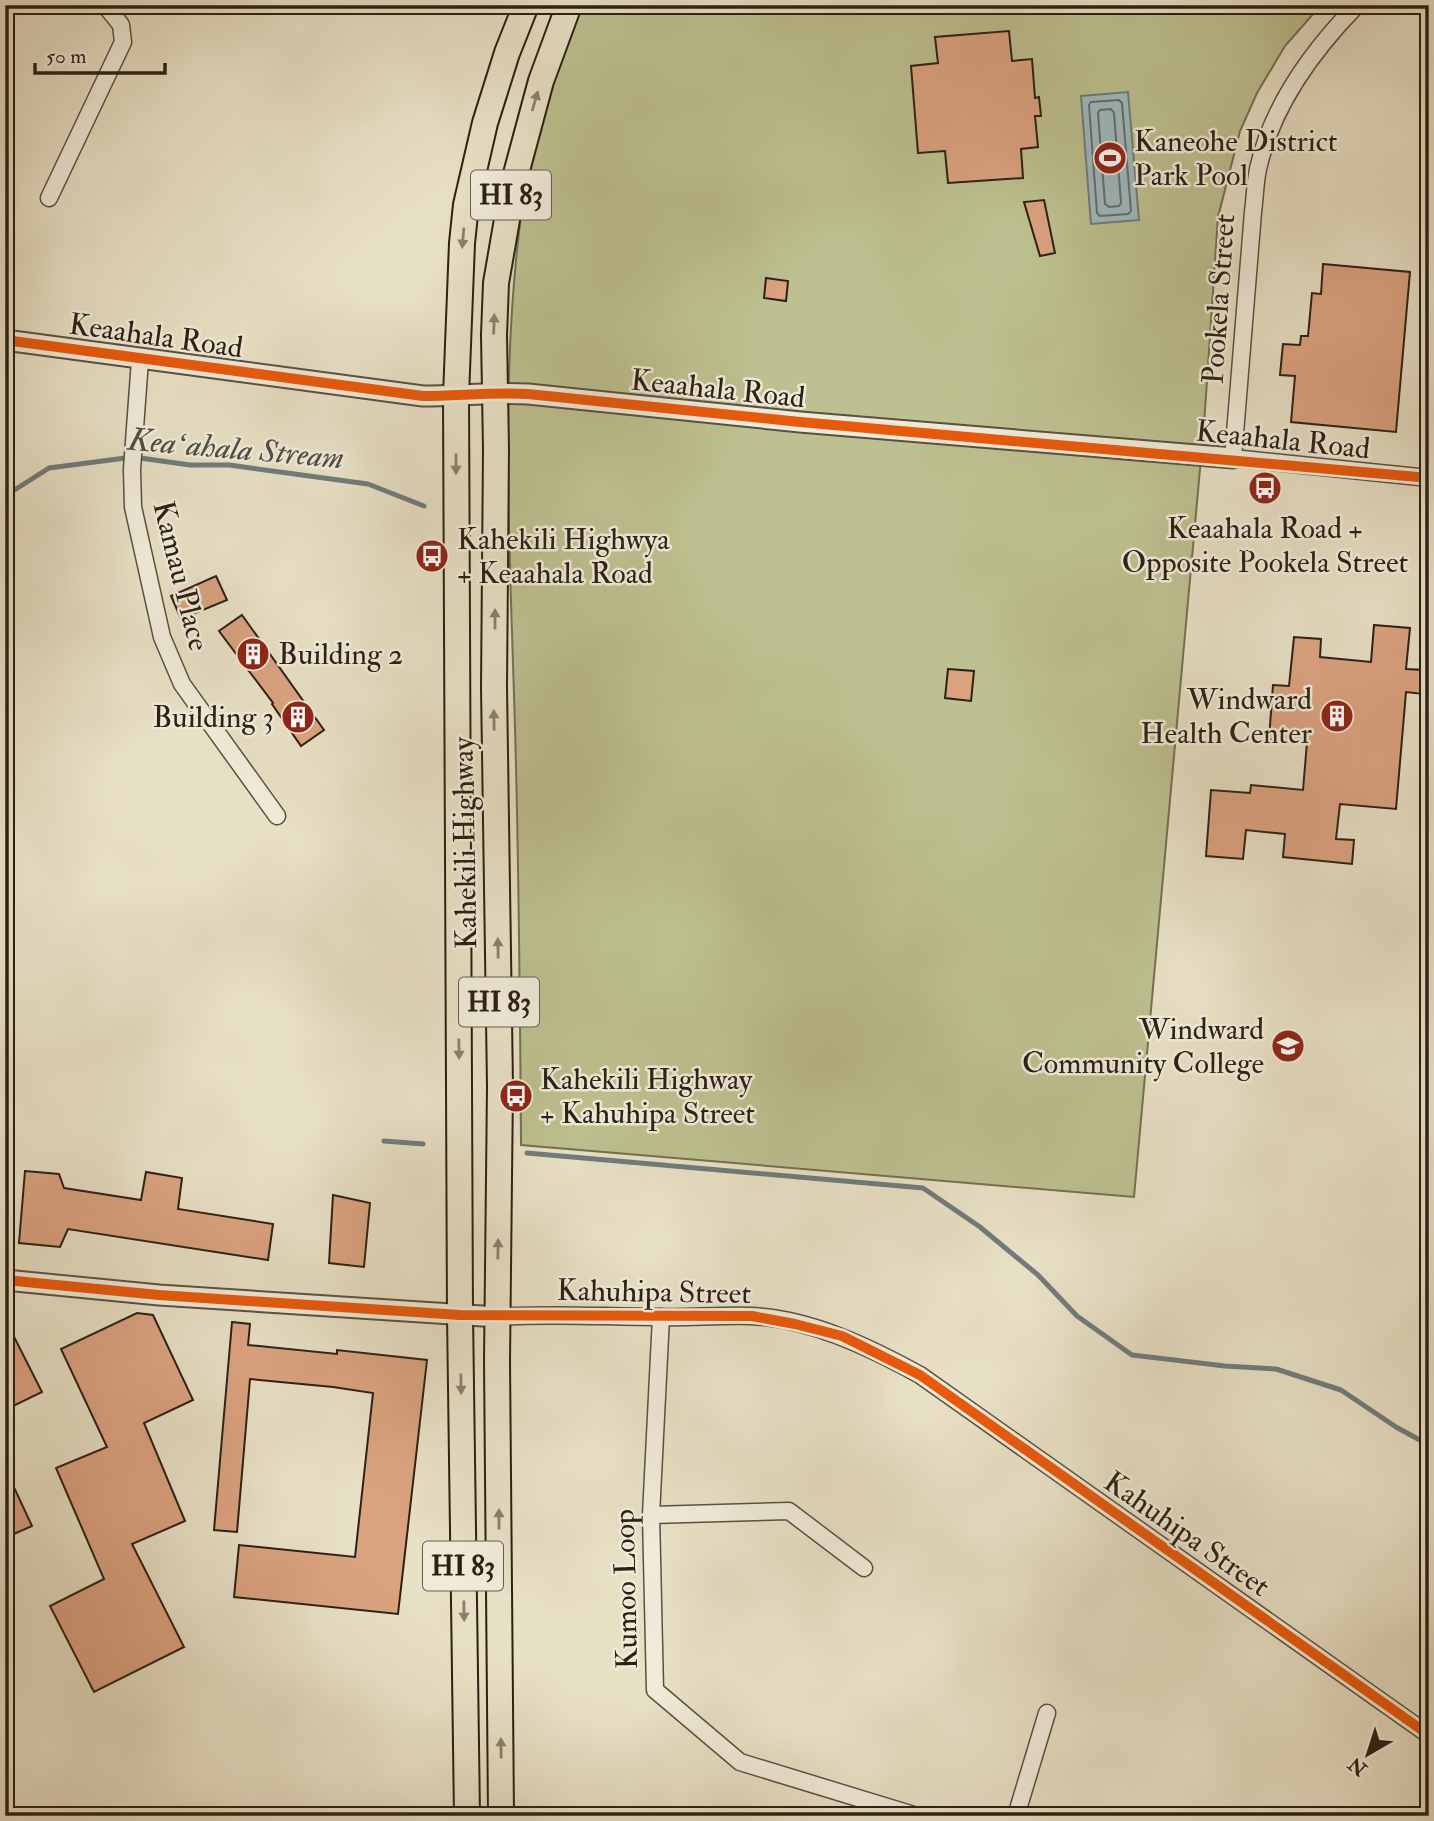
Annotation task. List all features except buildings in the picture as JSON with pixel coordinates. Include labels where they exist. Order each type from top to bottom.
[{"type":"main road","name":"Kahekili Highway","points":[[467,1816],[460,1315],[456,396],[466,205],[485,123],[507,53],[527,5]]},
{"type":"main road","name":"Kahekili Highway","points":[[501,1816],[498,1317],[500,1086],[494,687],[496,282],[513,185],[541,81],[569,5]]},
{"type":"street","points":[[48,198],[123,42],[121,26],[104,5]]},
{"type":"street","name":"Pookela Street","points":[[1233,458],[1254,198],[1263,150],[1293,84],[1323,41],[1357,5]]},
{"type":"street","name":"Keaahala Road","points":[[5,340],[423,396],[495,393],[1233,458],[1429,478]]},
{"type":"street","name":"Kamau Place","points":[[140,360],[132,470],[135,519],[166,652],[182,684],[277,816]]},
{"type":"street","name":"Kahuhipa Street","points":[[5,1280],[159,1295],[498,1317],[538,1314],[752,1316],[842,1336],[882,1354],[931,1383],[1429,1735]]},
{"type":"street","name":"Kumoo Loop","points":[[661,1317],[651,1515],[655,1690],[740,1762],[917,1816]]},
{"type":"street","points":[[651,1515],[789,1511],[864,1569]]},
{"type":"street","points":[[1016,1816],[1047,1713]]},
{"type":"green space","points":[[575,5],[1321,5],[1285,46],[1257,93],[1240,131],[1218,217],[1204,425],[1134,1197],[521,1145],[516,751],[508,470],[511,320],[527,172],[542,98]]},
{"type":"water","name":"Kaneohe District Park Pool","points":[[1128,92],[1139,220],[1091,224],[1081,96]]},
{"type":"waterway","name":"Keaʻahala Stream","points":[[5,496],[49,468],[133,457],[190,465],[229,465],[368,484],[424,506]]},
{"type":"waterway","points":[[384,1141],[423,1144]]},
{"type":"waterway","points":[[527,1153],[923,1188],[980,1227],[1038,1275],[1077,1316],[1132,1355],[1276,1369],[1341,1390],[1396,1427],[1429,1445]]},
{"type":"cycle path","points":[[5,340],[423,396],[528,394],[800,422],[1429,478]]},
{"type":"cycle path","points":[[5,1280],[159,1295],[460,1315],[752,1316],[842,1336],[920,1375],[1429,1735]]},
{"type":"place","name":"Kaneohe District Park Pool","points":[[1110,158]]},
{"type":"place","name":"Keaahala Road + Opposite Pookela Street","points":[[1265,488]]},
{"type":"place","name":"Kahekili Highwya + Keaahala Road","points":[[432,556]]},
{"type":"place","name":"Building 2","points":[[253,654]]},
{"type":"place","name":"Windward Health Center","points":[[1337,716]]},
{"type":"place","name":"Building 3","points":[[298,717]]},
{"type":"place","name":"Windward Community College","points":[[1288,1046]]},
{"type":"place","name":"Kahekili Highway + Kahuhipa Street","points":[[516,1096]]}]
